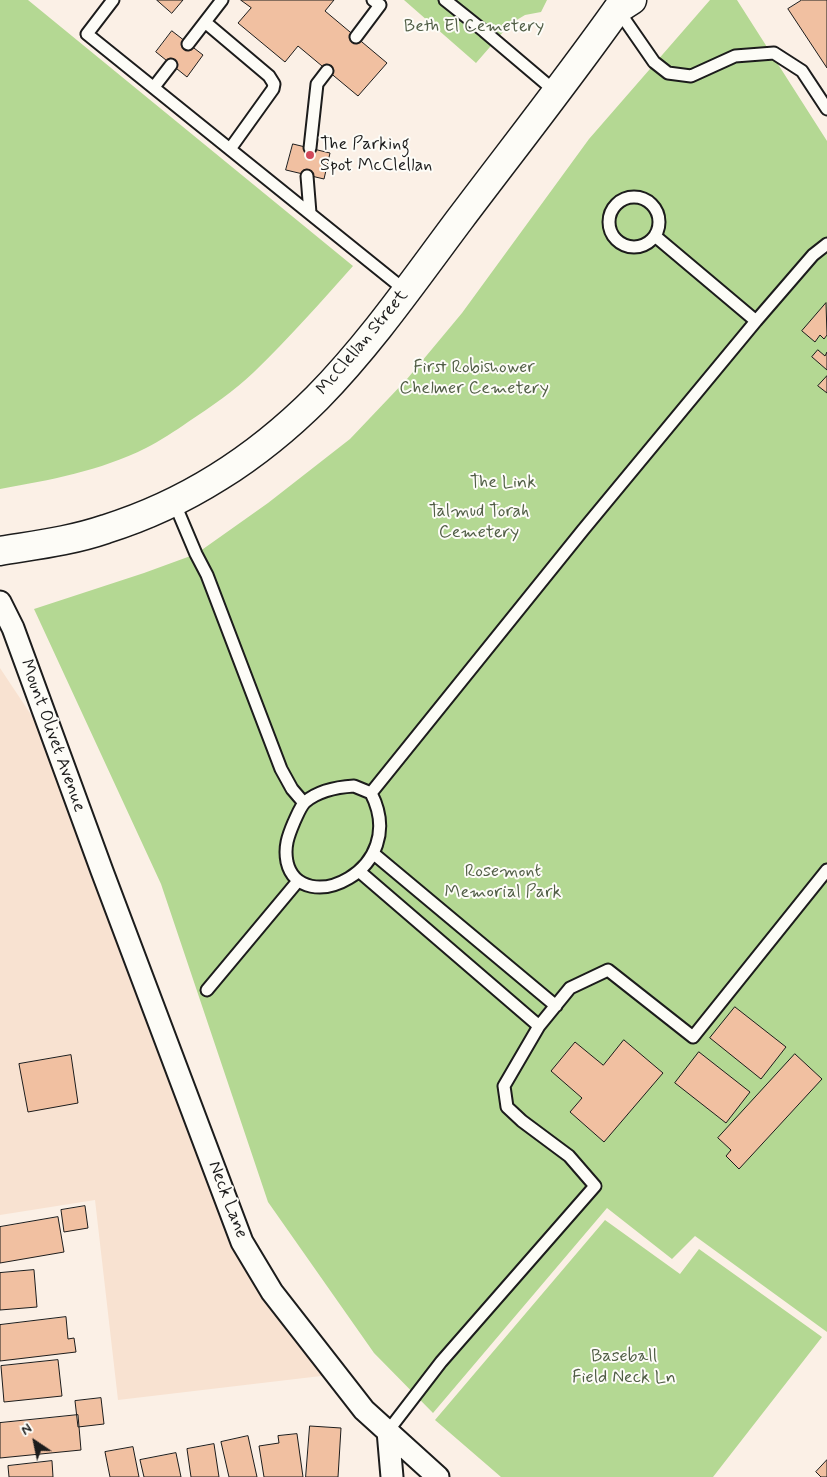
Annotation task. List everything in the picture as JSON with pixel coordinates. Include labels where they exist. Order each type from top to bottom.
[{"type":"main road","name":"McClellan Street","points":[[0,551],[70,540],[143,516],[174,502],[236,465],[294,420],[342,370],[406,291],[624,3]]},
{"type":"street","name":"Mount Olivet Avenue","points":[[0,602],[6,630],[102,871]]},
{"type":"street","name":"Neck Lane","points":[[102,871],[242,1242],[272,1292],[364,1410],[438,1477]]},
{"type":"street","points":[[388,1432],[392,1477]]},
{"type":"lane","points":[[113,0],[88,34],[406,291]]},
{"type":"lane","points":[[188,44],[222,0]]},
{"type":"lane","points":[[445,0],[556,92]]},
{"type":"lane","points":[[356,37],[376,3]]},
{"type":"lane","points":[[624,3],[654,62],[668,73],[691,76],[735,56],[774,53],[802,71],[827,109]]},
{"type":"lane","points":[[205,22],[269,76],[274,84],[273,89],[230,148]]},
{"type":"lane","points":[[154,87],[171,65]]},
{"type":"lane","points":[[310,148],[317,84],[327,71]]},
{"type":"lane","points":[[307,176],[310,213]]},
{"type":"lane","points":[[638,198],[646,200],[657,212],[659,220],[655,236],[649,242],[634,247],[618,242],[610,228],[611,212],[623,200],[638,198]]},
{"type":"lane","points":[[655,236],[756,321]]},
{"type":"lane","points":[[371,793],[583,530],[756,321],[814,255],[827,244]]},
{"type":"lane","points":[[174,502],[207,575],[280,769],[292,789],[304,803]]},
{"type":"lane","points":[[354,786],[371,793],[376,802],[380,824],[379,838],[374,854],[360,872],[344,881],[329,886],[315,888],[298,881],[290,872],[286,853],[287,839],[304,803],[317,794],[334,787],[354,786]]},
{"type":"lane","points":[[374,854],[556,1006]]},
{"type":"lane","points":[[388,1432],[441,1362],[595,1186],[569,1156],[522,1121],[507,1107],[504,1086],[539,1026],[570,988],[608,970],[692,1037],[827,870]]},
{"type":"lane","points":[[360,872],[539,1026]]},
{"type":"lane","points":[[207,990],[298,881]]},
{"type":"shaded area","points":[[0,668],[79,787],[279,1319],[338,1374],[118,1400],[95,1200],[0,1215]]},
{"type":"green space","points":[[0,0],[28,0],[353,266],[292,333],[246,379],[214,405],[167,436],[129,456],[93,469],[0,489]]},
{"type":"green space","name":"Beth El Cemetery","points":[[404,0],[547,0],[541,12],[525,15],[510,24],[476,63]]},
{"type":"green space","name":"Rosemont Memorial Park","points":[[710,0],[737,0],[827,141],[827,1332],[695,1236],[672,1259],[607,1208],[433,1413],[374,1353],[268,1202],[161,884],[34,609],[196,554],[268,503],[350,439],[407,379],[462,313],[589,139]]},
{"type":"green space","name":"Baseball Field Neck Ln","points":[[605,1220],[680,1274],[699,1249],[822,1337],[713,1477],[501,1477],[435,1420]]},
{"type":"building","points":[[157,0],[183,0],[172,13]]},
{"type":"building","points":[[241,0],[334,0],[325,11],[387,63],[358,96],[298,46],[285,62],[238,23],[251,8]]},
{"type":"building","points":[[802,0],[827,0],[827,68],[788,9]]},
{"type":"building","points":[[172,31],[203,55],[187,77],[156,52]]},
{"type":"building","points":[[293,144],[330,153],[324,179],[286,170]]},
{"type":"building","points":[[826,303],[827,335],[824,339],[820,335],[815,342],[802,331]]},
{"type":"building","points":[[818,350],[825,356],[827,352],[827,370],[812,357]]},
{"type":"building","points":[[827,376],[827,393],[818,386]]},
{"type":"building","points":[[735,1007],[786,1047],[761,1079],[710,1038]]},
{"type":"building","points":[[624,1040],[663,1073],[604,1142],[570,1112],[582,1098],[551,1071],[575,1042],[603,1065]]},
{"type":"building","points":[[699,1052],[750,1092],[726,1123],[675,1083]]},
{"type":"building","points":[[795,1054],[822,1079],[739,1169],[726,1156],[731,1150],[718,1138]]},
{"type":"building","points":[[71,1055],[78,1103],[28,1112],[19,1064]]},
{"type":"building","points":[[85,1206],[88,1228],[64,1232],[61,1210]]},
{"type":"building","points":[[58,1217],[64,1252],[0,1263],[0,1227]]},
{"type":"building","points":[[34,1270],[37,1307],[0,1310],[0,1273]]},
{"type":"building","points":[[66,1317],[68,1339],[74,1338],[76,1352],[0,1361],[0,1325]]},
{"type":"building","points":[[58,1360],[62,1396],[4,1402],[1,1366]]},
{"type":"building","points":[[101,1398],[104,1424],[78,1427],[75,1401]]},
{"type":"building","points":[[78,1415],[81,1450],[0,1458],[0,1423]]},
{"type":"building","points":[[310,1426],[341,1428],[338,1477],[306,1477]]},
{"type":"building","points":[[297,1434],[303,1477],[264,1477],[259,1446],[279,1443],[278,1436]]},
{"type":"building","points":[[248,1436],[257,1477],[229,1477],[221,1442]]},
{"type":"building","points":[[214,1444],[219,1477],[191,1477],[187,1449]]},
{"type":"building","points":[[133,1447],[139,1477],[110,1477],[105,1452]]},
{"type":"building","points":[[176,1453],[181,1477],[144,1477],[140,1460]]},
{"type":"building","points":[[827,1460],[827,1477],[821,1477],[816,1472]]},
{"type":"building","points":[[52,1461],[53,1477],[9,1477],[8,1466]]},
{"type":"place","name":"The Parking Spot McClellan","points":[[310,155]]},
{"type":"park label","name":"First Robishower Chelmer Cemetery","points":[[474,378]]},
{"type":"park label","name":"The Link","points":[[503,483]]},
{"type":"park label","name":"Talmud Torah Cemetery","points":[[479,522]]}]
